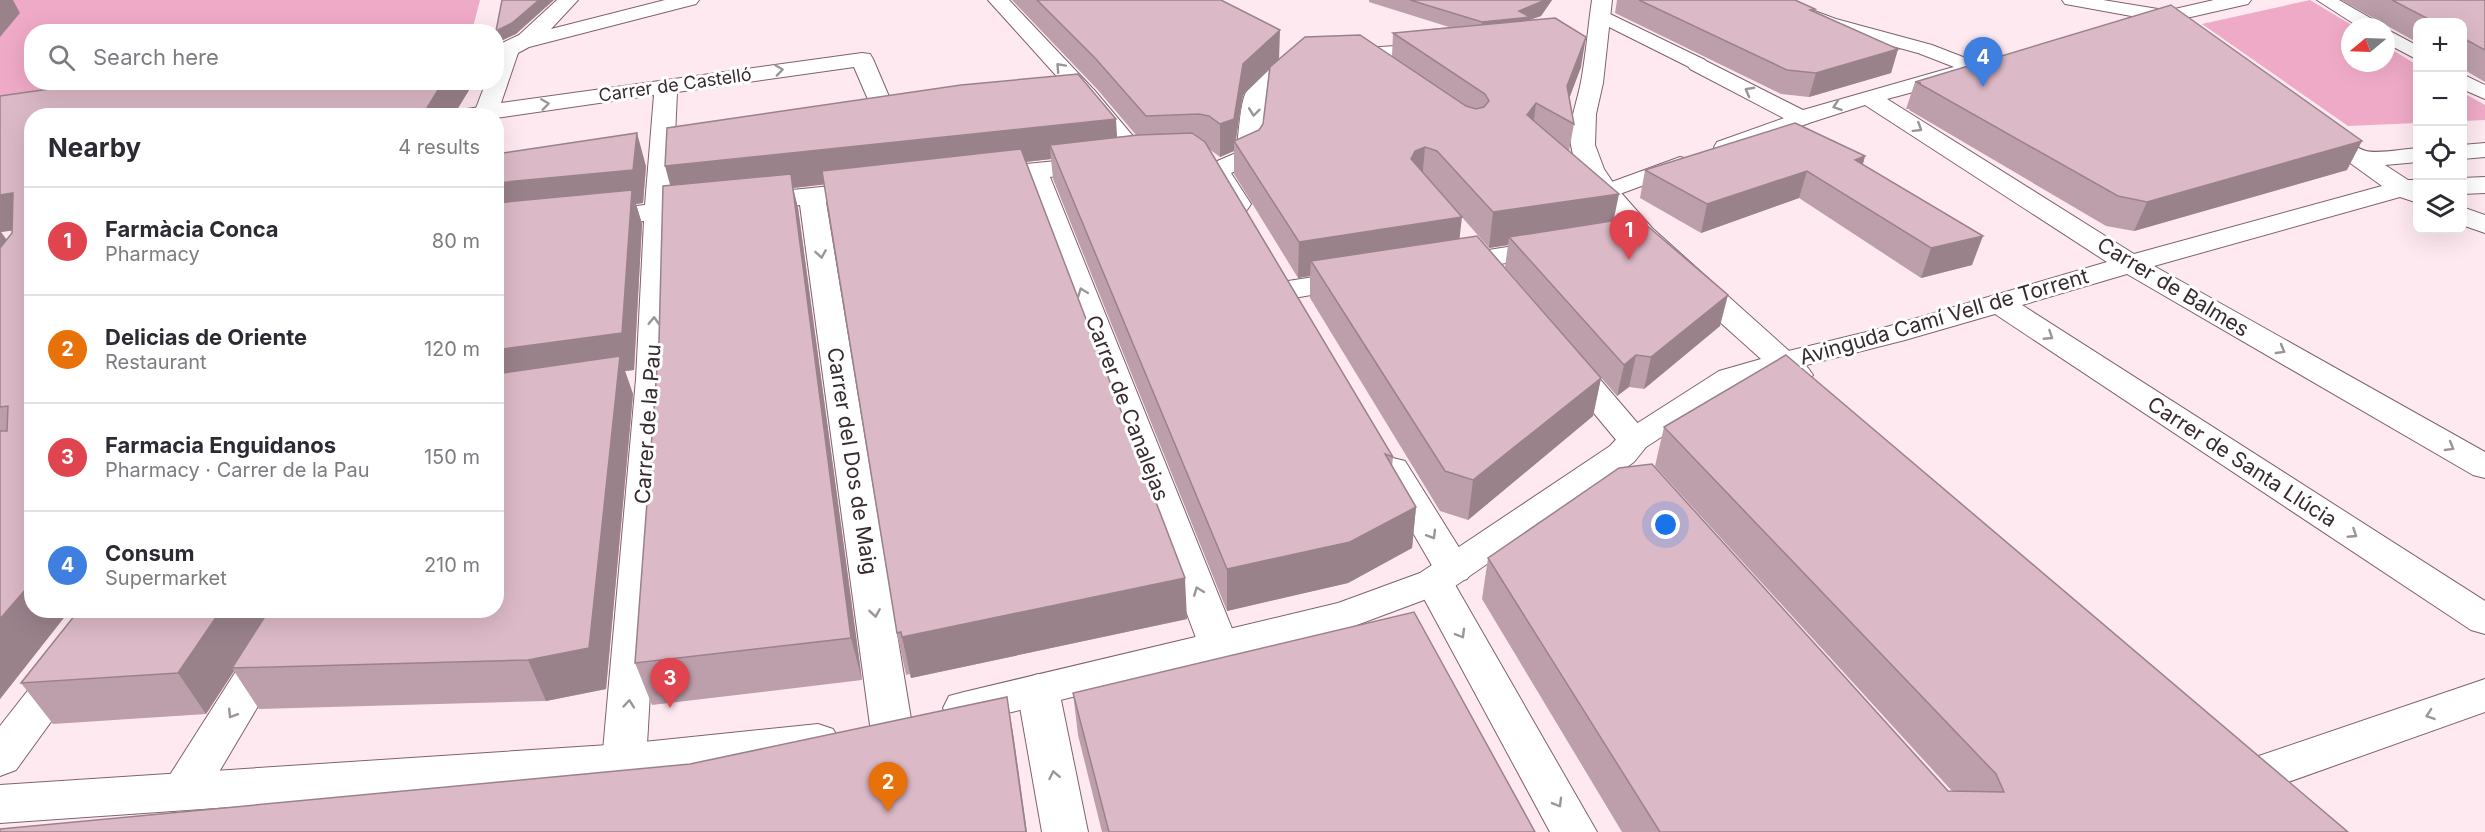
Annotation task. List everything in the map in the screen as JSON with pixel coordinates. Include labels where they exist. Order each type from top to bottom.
[{"type":"street","points":[[509,49],[568,0]]},
{"type":"street","points":[[509,49],[689,0]]},
{"type":"street","points":[[965,179],[1149,159],[998,0]]},
{"type":"street","points":[[1602,0],[1595,31],[1592,83],[1584,114],[1583,145],[1591,169],[1606,192],[1642,234],[1819,394]]},
{"type":"street","points":[[1768,0],[1829,23],[1925,49],[1974,68]]},
{"type":"street","points":[[2071,0],[2164,16]]},
{"type":"street","points":[[2142,0],[2187,33]]},
{"type":"street","points":[[2113,30],[2164,16],[2241,0]]},
{"type":"street","points":[[2326,0],[2357,18]]},
{"type":"street","points":[[1595,31],[1698,64],[1801,118]]},
{"type":"street","points":[[2395,40],[2413,51]]},
{"type":"street","points":[[1277,48],[1298,59],[1452,48]]},
{"type":"street","points":[[1364,56],[1394,77]]},
{"type":"street","name":"Carrer de Castelló","points":[[504,111],[862,59],[898,118],[863,123]]},
{"type":"street","points":[[1253,230],[1208,163],[1248,157],[1256,95],[1281,71],[1298,59]]},
{"type":"street","points":[[1606,192],[1801,118],[1997,62]]},
{"type":"street","points":[[2467,82],[2485,93]]},
{"type":"street","name":"Carrer de la Pau","points":[[624,762],[652,379],[658,212],[666,86]]},
{"type":"street","points":[[488,108],[494,90]]},
{"type":"street","points":[[1054,99],[1087,96]]},
{"type":"street","name":"Carrer de Balmes","points":[[1868,97],[2130,264],[2485,468]]},
{"type":"street","points":[[2301,117],[2359,159],[2412,190]]},
{"type":"street","points":[[2467,152],[2485,150]]},
{"type":"street","points":[[2359,159],[2413,155]]},
{"type":"street","name":"Carrer de Canalejas","points":[[1035,171],[1219,646]]},
{"type":"street","points":[[2467,186],[2485,185]]},
{"type":"street","points":[[566,221],[894,187]]},
{"type":"street","name":"Avinguda Camí Vell de Torrent","points":[[0,804],[624,762],[819,741],[1347,615],[1444,576],[1633,457],[1730,378],[2000,304],[2130,264],[2412,190]]},
{"type":"street","name":"Carrer del Dos de Maig","points":[[812,196],[867,730]]},
{"type":"street","points":[[2467,217],[2485,225]]},
{"type":"street","points":[[1459,234],[1503,286]]},
{"type":"street","points":[[1610,240],[1642,234]]},
{"type":"street","points":[[1424,268],[1574,245]]},
{"type":"street","points":[[1306,321],[1282,280],[1378,275]]},
{"type":"street","name":"Carrer de Santa Llúcia","points":[[2000,304],[2485,620]]},
{"type":"street","points":[[1547,339],[1633,457]]},
{"type":"street","points":[[618,384],[652,379]]},
{"type":"street","points":[[1378,444],[1574,832]]},
{"type":"street","points":[[0,758],[107,618]]},
{"type":"street","points":[[184,791],[291,618]]},
{"type":"street","points":[[1038,690],[1065,832]]},
{"type":"street","points":[[2262,773],[2485,695]]},
{"type":"shaded area","points":[[0,0],[480,0],[474,24],[24,24],[24,90],[99,90],[0,102]]},
{"type":"shaded area","points":[[2310,0],[2341,19],[2341,72],[2395,72],[2395,52],[2413,63],[2413,123],[2348,126],[2202,24]]},
{"type":"shaded area","points":[[2467,95],[2485,105],[2485,120],[2467,121]]},
{"type":"building","points":[[502,0],[539,0],[512,23],[504,27],[504,24],[497,24]]},
{"type":"building","points":[[1037,0],[1221,0],[1280,30],[1243,64],[1234,119],[1220,124],[1209,116],[1199,114],[1146,116],[1095,58]]},
{"type":"building","points":[[1410,0],[1544,0],[1519,11],[1530,17],[1482,22]]},
{"type":"building","points":[[1639,0],[1795,0],[1815,9],[1810,10],[1898,49],[1816,73],[1787,70]]},
{"type":"building","points":[[2392,0],[2485,0],[2485,50],[2467,40],[2467,18],[2426,18]]},
{"type":"building","points":[[2171,5],[2362,141],[2147,202],[2118,196],[1918,83],[1921,83],[1915,82]]},
{"type":"building","points":[[1555,18],[1586,37],[1567,86],[1574,124],[1536,103],[1527,115],[1619,194],[1493,212],[1437,151],[1425,147],[1415,151],[1411,159],[1462,217],[1299,242],[1234,141],[1259,130],[1263,124],[1270,67],[1305,37],[1360,35],[1466,106],[1476,109],[1484,107],[1489,101],[1485,94],[1393,33]]},
{"type":"building","points":[[1078,74],[1116,119],[665,166],[667,128],[961,85]]},
{"type":"building","points":[[42,90],[438,90],[427,108],[24,108],[24,591],[0,619],[0,431],[7,431],[8,406],[0,407],[0,248],[12,233],[13,193],[0,195],[0,96]]},
{"type":"building","points":[[1795,123],[1865,156],[1855,160],[1983,236],[1931,248],[1807,171],[1707,204],[1645,170]]},
{"type":"building","points":[[637,133],[633,170],[504,182],[504,153]]},
{"type":"building","points":[[1192,133],[1205,142],[1393,457],[1385,454],[1416,507],[1350,542],[1227,569],[1050,145],[1138,135]]},
{"type":"building","points":[[1021,149],[1185,578],[902,637],[901,632],[897,633],[822,171]]},
{"type":"building","points":[[791,174],[851,638],[635,663],[659,341],[663,186]]},
{"type":"building","points":[[632,190],[622,333],[504,349],[504,202]]},
{"type":"building","points":[[1637,217],[1728,295],[1651,357],[1636,355],[1624,365],[1509,237]]},
{"type":"building","points":[[1477,236],[1601,378],[1473,480],[1445,471],[1311,261]]},
{"type":"building","points":[[1786,355],[2348,832],[1660,832],[1488,558],[1619,468],[1652,464],[1948,791],[2004,792],[1996,774],[1664,427]]},
{"type":"building","points":[[620,356],[589,648],[528,660],[232,668],[264,618],[504,618],[504,373]]},
{"type":"building","points":[[1414,612],[1535,832],[1109,832],[1073,693]]},
{"type":"building","points":[[73,618],[216,618],[178,673],[21,683]]},
{"type":"building","points":[[1007,697],[1026,832],[0,832],[0,829],[690,764]]},
{"type":"place","name":"Consum","points":[[1983,87]]},
{"type":"place","name":"Farmàcia Conca","points":[[1629,260]]},
{"type":"place","name":"Farmacia Enguidanos","points":[[670,708]]},
{"type":"place","name":"Delicias de Oriente","points":[[888,812]]}]
